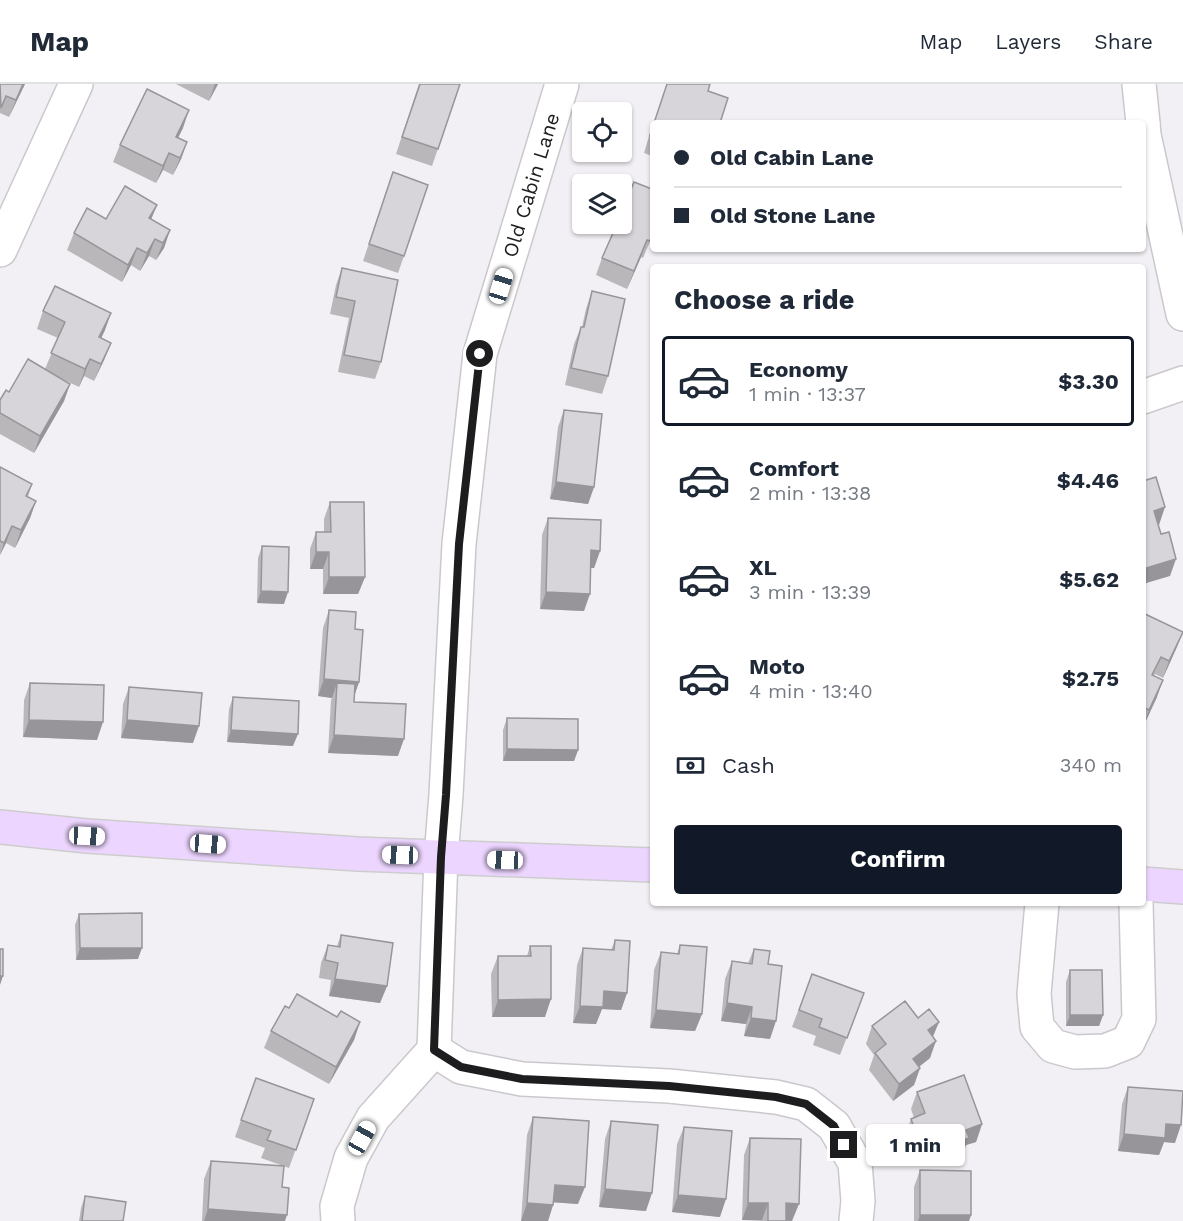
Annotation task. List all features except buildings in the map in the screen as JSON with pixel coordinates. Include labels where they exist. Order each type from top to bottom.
[{"type":"main road","points":[[0,827],[87,836],[358,854],[650,865]]},
{"type":"main road","points":[[1146,885],[1183,887]]},
{"type":"street","points":[[0,250],[10,200],[76,84]]},
{"type":"street","name":"Old Cabin Lane","points":[[434,1050],[441,857],[459,544],[480,354],[562,84]]},
{"type":"street","points":[[1139,84],[1143,120]]},
{"type":"street","points":[[1146,144],[1183,314]]},
{"type":"street","points":[[1146,396],[1183,383]]},
{"type":"street","points":[[1042,906],[1034,994],[1037,1027],[1053,1046],[1075,1052],[1105,1051],[1128,1042],[1139,1019],[1136,906]]},
{"type":"street","points":[[338,1221],[337,1206],[351,1158],[373,1118],[434,1050],[461,1067],[522,1079],[669,1086],[776,1097],[806,1104],[834,1126],[855,1163],[858,1202],[856,1221]]},
{"type":"route","points":[[480,354],[459,544],[441,857],[434,1050],[461,1067],[522,1079],[669,1086],[776,1097],[806,1104],[834,1126],[844,1145]]}]
